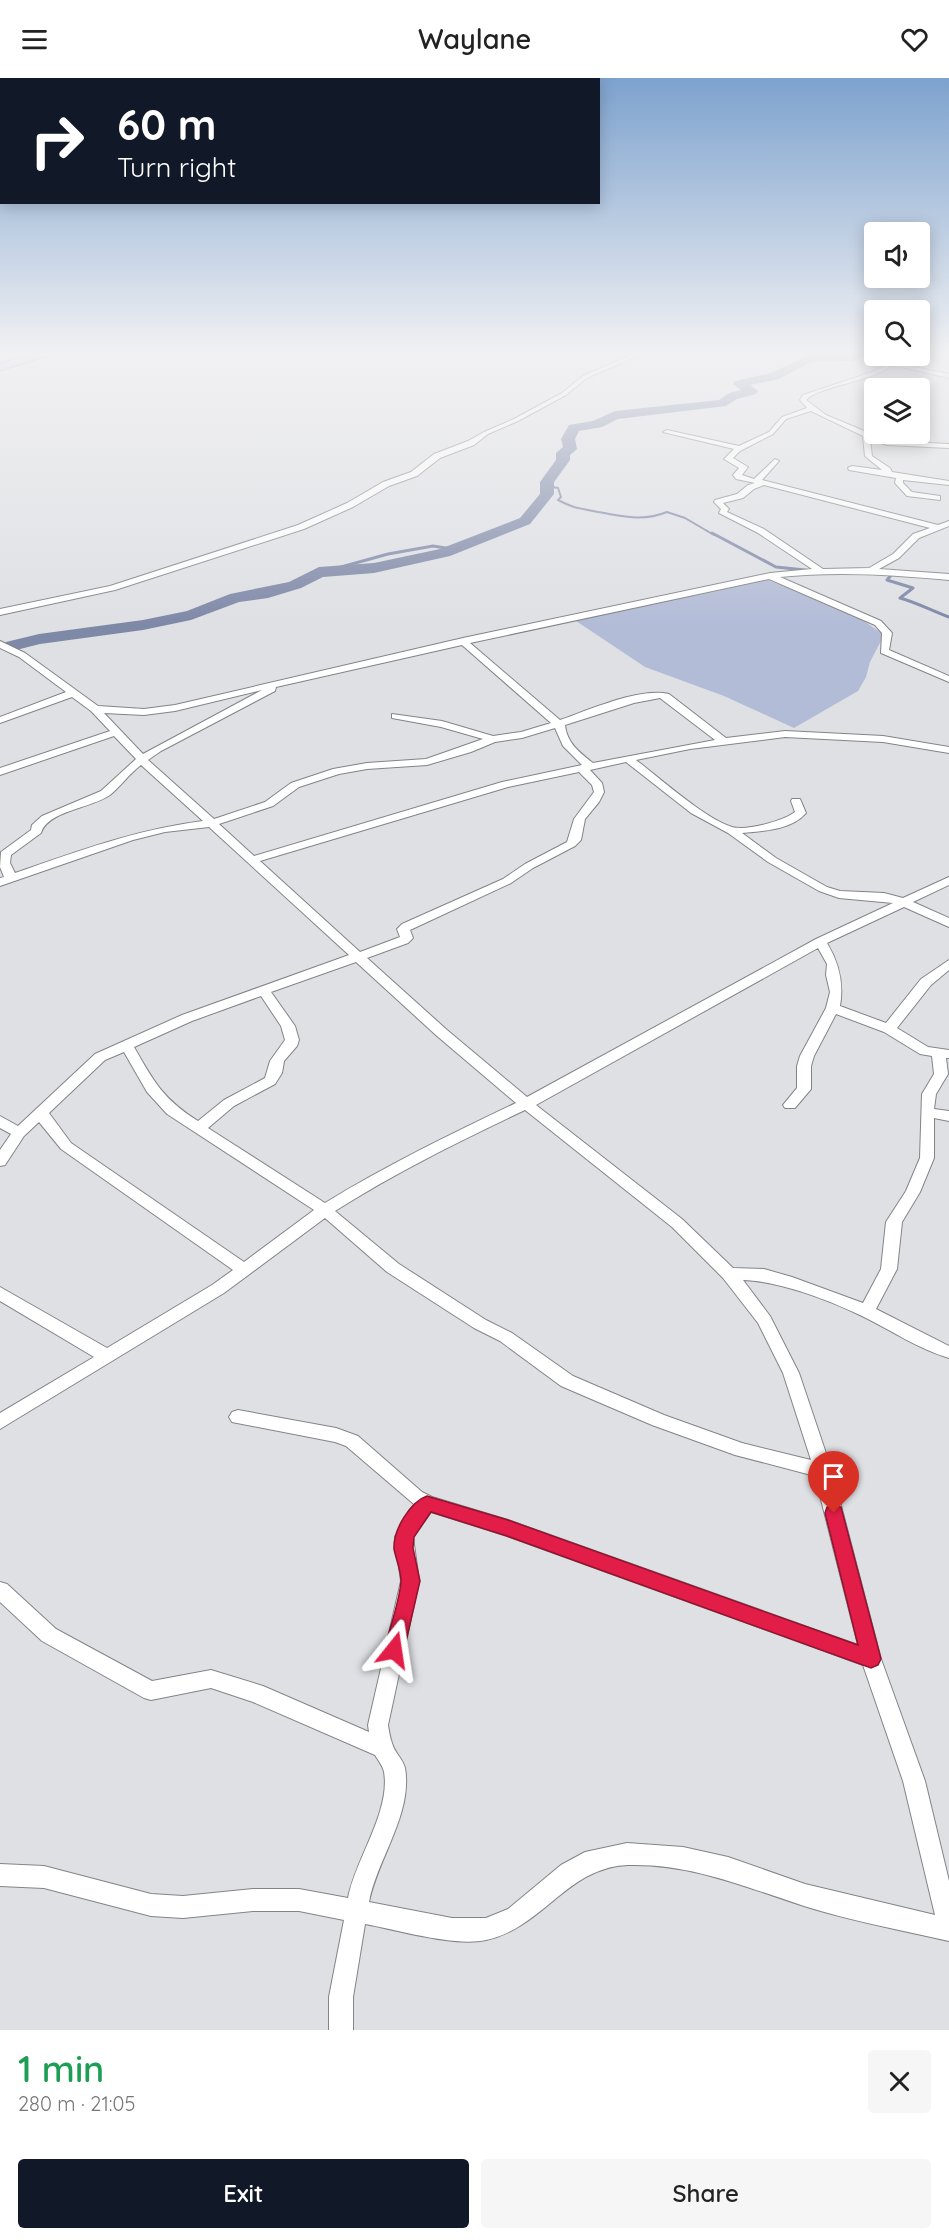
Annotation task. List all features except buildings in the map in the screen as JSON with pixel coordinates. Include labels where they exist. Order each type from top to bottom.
[{"type":"street","points":[[0,612],[112,588],[301,527],[350,505],[386,484],[414,474],[437,456],[472,442]]},
{"type":"street","points":[[710,442],[739,449]]},
{"type":"street","points":[[753,442],[739,449],[728,459],[744,467],[737,476],[761,484],[808,493],[938,527]]},
{"type":"street","points":[[866,444],[868,458],[888,470],[888,473]]},
{"type":"street","points":[[908,444],[949,446]]},
{"type":"street","points":[[761,484],[758,479],[775,461]]},
{"type":"street","points":[[852,468],[949,483]]},
{"type":"street","points":[[900,477],[899,483],[910,494],[937,498]]},
{"type":"street","points":[[761,484],[751,487],[740,496],[718,502],[725,509],[723,513],[761,531],[822,572]]},
{"type":"street","points":[[870,571],[896,556],[916,536],[949,523]]},
{"type":"street","points":[[94,709],[125,712],[160,711],[463,641],[770,576],[870,571],[949,577]]},
{"type":"street","points":[[770,576],[878,623],[887,633],[884,651],[949,679]]},
{"type":"street","points":[[463,641],[529,696],[545,716],[560,724]]},
{"type":"street","points":[[0,645],[22,655],[94,709],[142,760],[442,1033],[526,1104],[677,1223],[729,1274],[764,1320],[791,1373],[823,1471],[871,1659],[914,1781],[949,1928],[805,1895],[728,1868],[683,1858],[627,1854],[593,1860],[569,1873],[516,1917],[486,1929],[452,1929],[299,1900],[253,1900],[183,1907],[151,1905],[44,1877],[0,1875]]},
{"type":"street","points":[[283,681],[268,692],[157,749],[129,769],[105,793],[46,818],[36,826],[37,831],[34,834],[16,843],[4,854],[5,880],[130,837],[165,829],[213,823],[269,804],[295,785],[337,771],[367,766],[426,762],[467,750],[493,739],[522,735],[632,700],[666,696],[723,741]]},
{"type":"street","points":[[0,720],[74,693]]},
{"type":"street","points":[[396,716],[442,724],[493,739]]},
{"type":"street","points":[[0,1161],[19,1134],[100,1057],[187,1018],[404,940],[407,938],[404,929],[406,927],[433,917],[507,881],[529,866],[571,844],[575,840],[575,829],[582,814],[594,803],[598,793],[596,783],[588,769],[568,748],[559,730],[560,724]]},
{"type":"street","points":[[0,772],[116,732]]},
{"type":"street","points":[[253,860],[450,799],[546,775],[588,769],[627,758],[723,741],[785,734],[813,735],[883,739],[949,750]]},
{"type":"street","points":[[627,758],[677,799],[732,831],[772,860],[823,890],[856,896],[884,897],[903,902],[949,923]]},
{"type":"street","points":[[732,831],[782,823],[797,817],[801,813],[796,801]]},
{"type":"street","points":[[0,1422],[218,1289],[325,1210],[370,1182],[526,1104],[820,942],[949,881]]},
{"type":"street","points":[[790,1106],[804,1089],[804,1066],[807,1056],[833,1008],[836,992],[832,975],[833,964],[820,942]]},
{"type":"street","points":[[889,1029],[926,982],[949,964]]},
{"type":"street","points":[[199,1128],[236,1098],[270,1080],[275,1073],[274,1063],[291,1045],[293,1036],[290,1028],[263,990]]},
{"type":"street","points":[[833,1008],[889,1029],[912,1045],[944,1054],[941,1074],[929,1094],[927,1158],[913,1192],[894,1222],[889,1269],[867,1311]]},
{"type":"street","points":[[126,1044],[161,1102],[325,1210],[393,1268],[480,1324],[506,1337],[567,1381],[658,1420],[741,1450],[823,1471]]},
{"type":"street","points":[[41,1112],[49,1126],[66,1146],[243,1269]]},
{"type":"street","points":[[927,1112],[949,1116]]},
{"type":"street","points":[[0,1121],[19,1134]]},
{"type":"street","points":[[729,1274],[764,1275],[786,1281],[867,1311],[936,1348],[949,1352]]},
{"type":"street","points":[[0,1293],[108,1357]]},
{"type":"street","points":[[238,1417],[336,1435],[352,1441],[416,1497],[427,1503],[508,1528],[871,1659]]},
{"type":"street","points":[[341,2030],[341,1997],[361,1886],[384,1833],[395,1788],[394,1767],[382,1748],[378,1725],[410,1581],[404,1537],[427,1503]]},
{"type":"street","points":[[0,1590],[48,1635],[151,1691],[211,1679],[256,1693],[382,1748]]},
{"type":"shaded area","points":[[765,579],[857,616],[884,635],[858,691],[794,728],[724,696],[645,667],[573,619],[713,592]]},
{"type":"waterway","points":[[12,646],[39,639],[143,625],[191,615],[236,598],[268,593],[295,585],[319,572],[374,568],[444,553],[525,521],[547,494],[547,482],[563,460],[563,453],[570,449],[569,442]]},
{"type":"waterway","points":[[547,486],[558,488],[561,497],[558,500],[573,507],[632,517],[649,517],[667,512],[685,518],[714,535]]},
{"type":"waterway","points":[[712,533],[776,567],[805,570]]},
{"type":"waterway","points":[[323,572],[388,554],[433,546],[452,549]]},
{"type":"waterway","points":[[888,573],[892,574],[887,580],[913,588],[900,598],[949,617]]},
{"type":"route","points":[[394,1650],[410,1581],[404,1537],[427,1503],[508,1528],[871,1659],[834,1513]]}]
